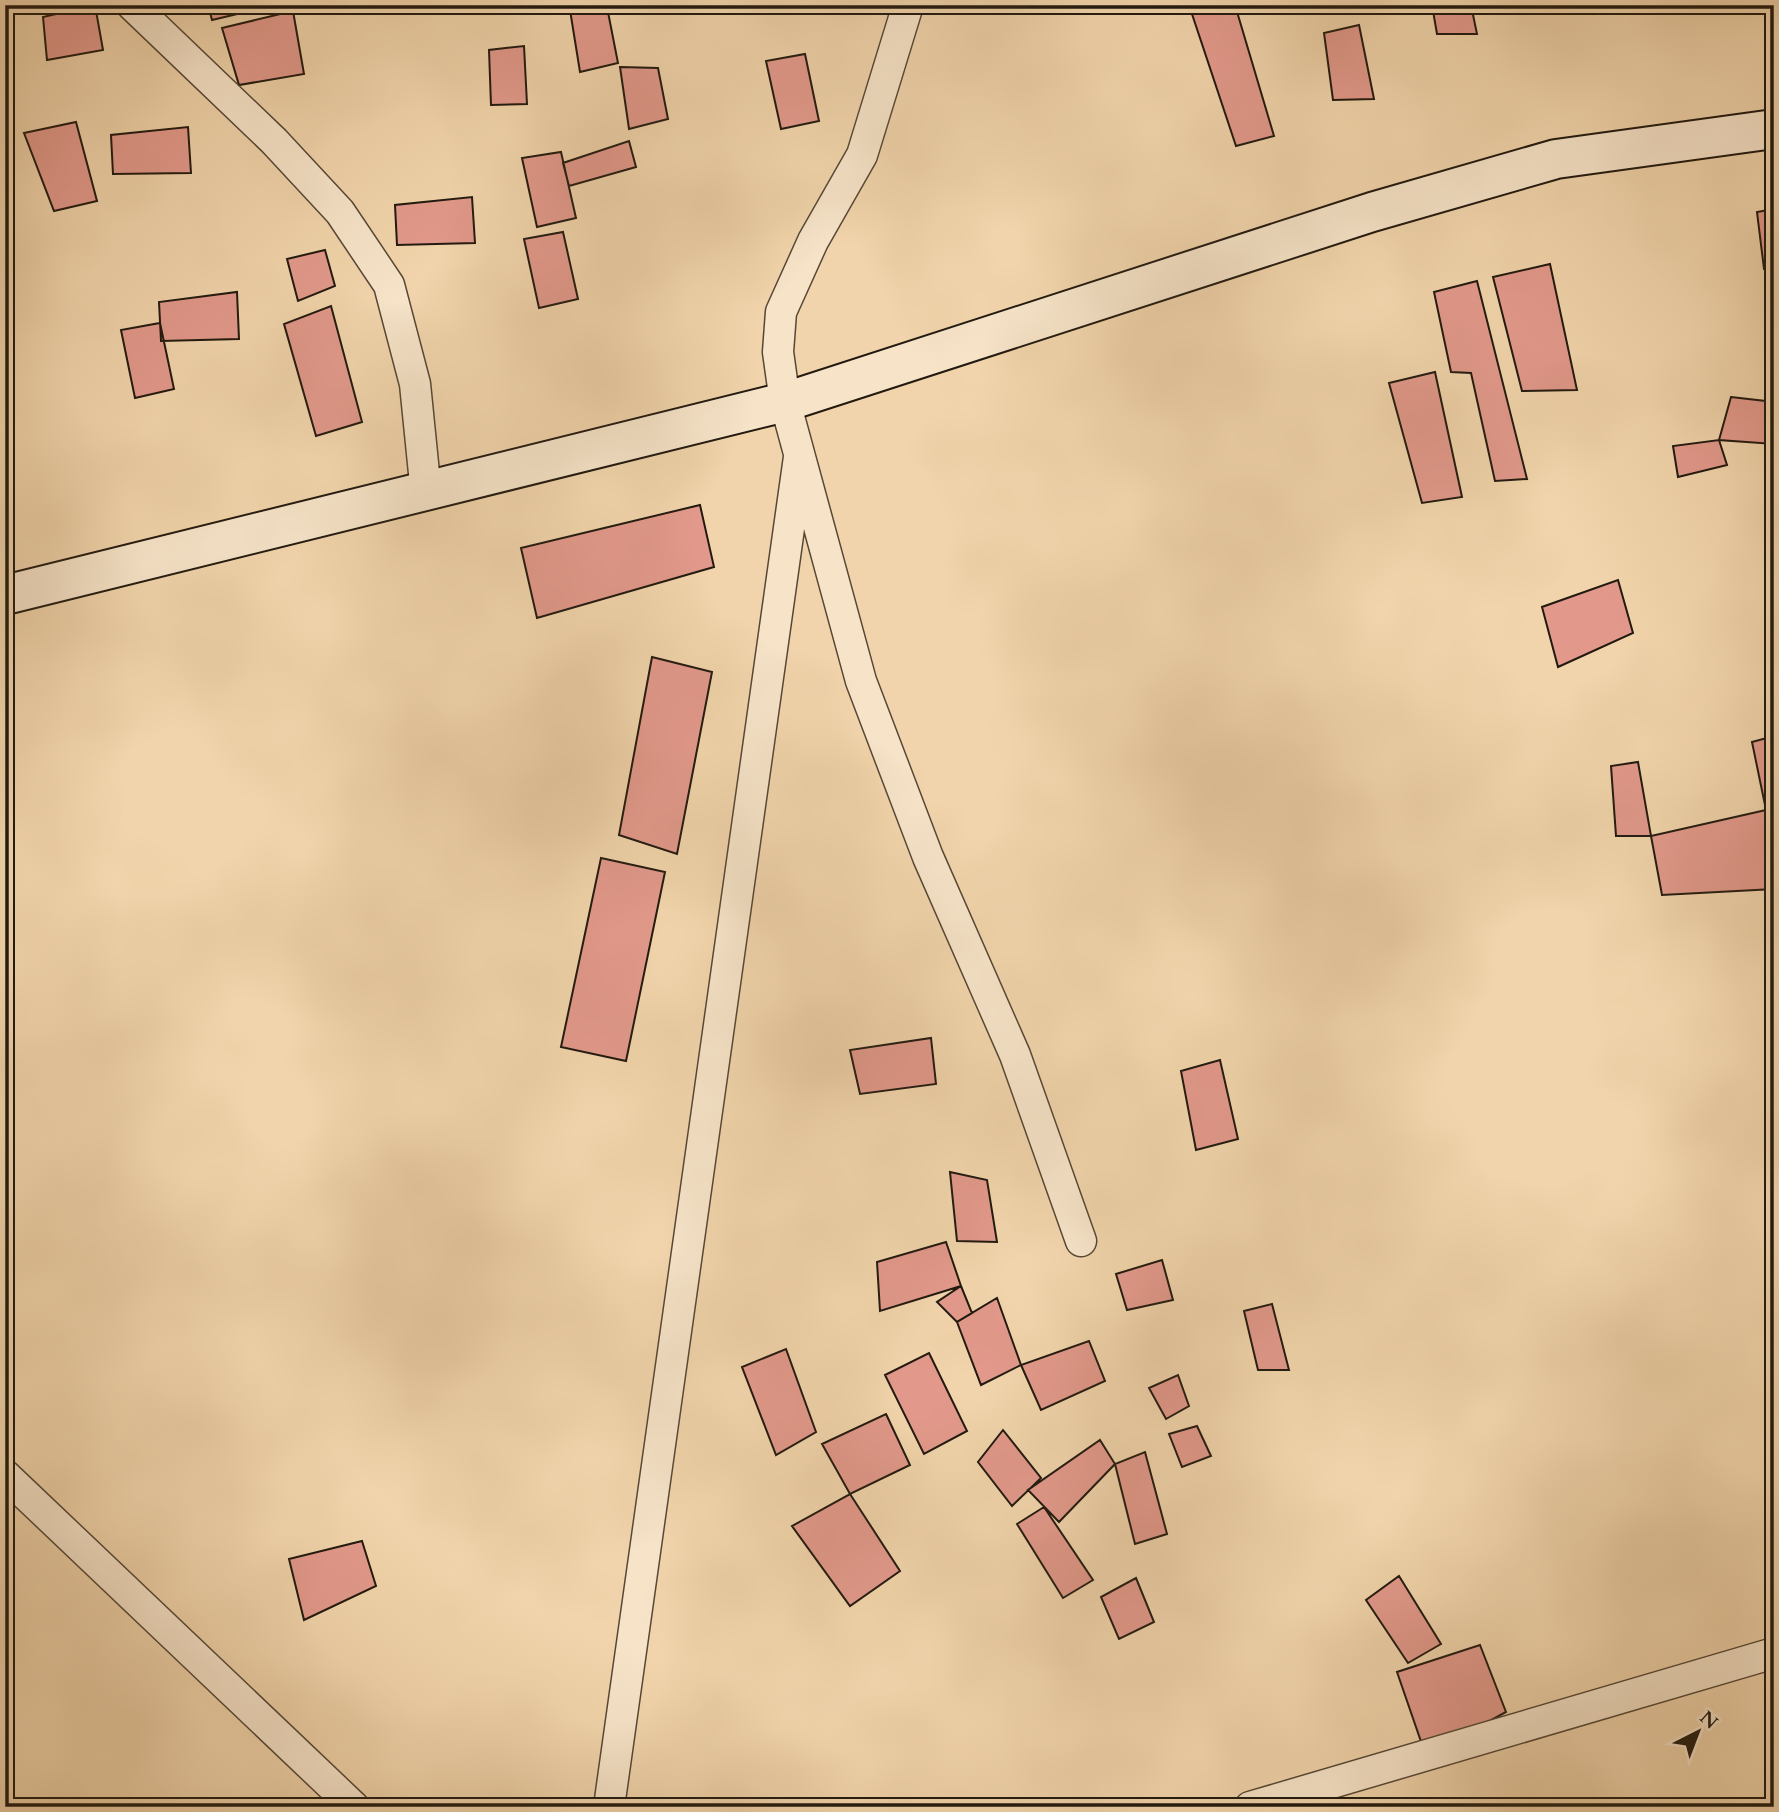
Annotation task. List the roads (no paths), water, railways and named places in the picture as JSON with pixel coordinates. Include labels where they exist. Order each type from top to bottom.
[{"type":"main road","points":[[5,595],[426,493],[785,402],[1372,212],[1556,159],[1774,129]]},
{"type":"street","points":[[132,5],[274,141],[340,212],[389,285],[415,384],[426,493]]},
{"type":"street","points":[[908,5],[862,155],[813,241],[781,312],[778,352],[785,402],[861,681],[928,856],[1015,1055],[1081,1241]]},
{"type":"street","points":[[609,1807],[799,457]]},
{"type":"street","points":[[5,1475],[354,1807]]},
{"type":"street","points":[[1250,1807],[1774,1653]]}]
